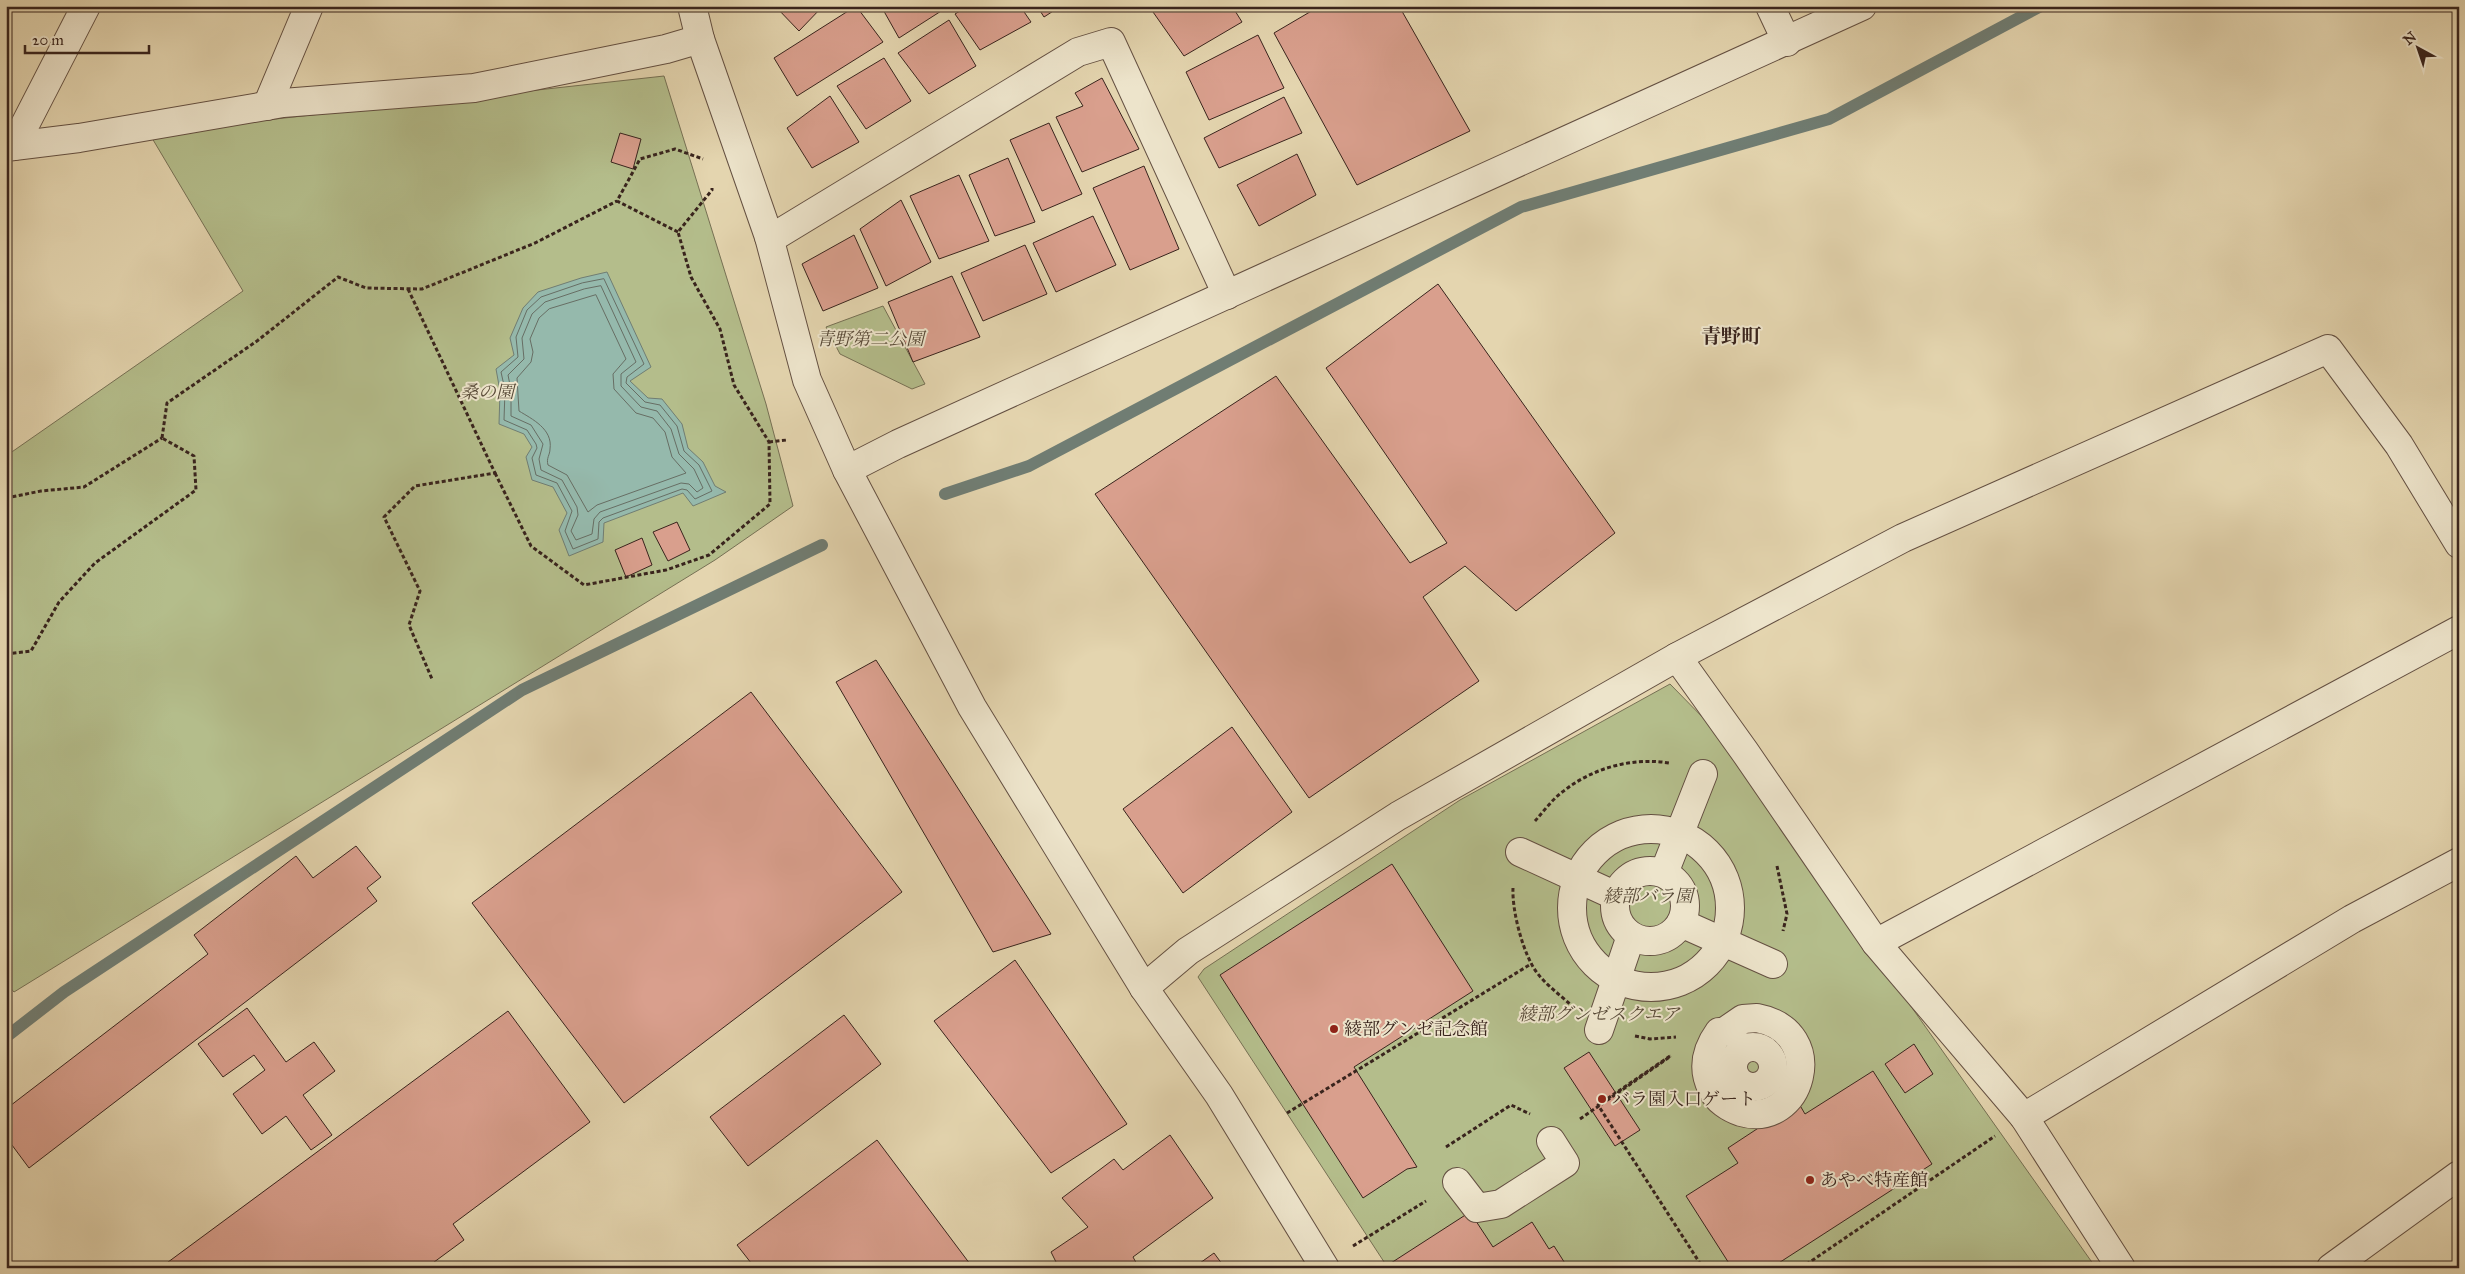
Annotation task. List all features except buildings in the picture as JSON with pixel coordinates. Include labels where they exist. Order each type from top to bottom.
[{"type":"street","points":[[10,146],[86,6]]},
{"type":"street","points":[[267,106],[309,6]]},
{"type":"street","points":[[692,6],[700,39],[769,238],[807,380],[847,470],[972,707],[1144,988],[1219,1095],[1323,1266]]},
{"type":"street","points":[[1770,6],[1786,42]]},
{"type":"street","points":[[847,470],[898,444],[1862,6]]},
{"type":"street","points":[[10,146],[79,138],[267,106],[474,88],[666,48],[700,39]]},
{"type":"street","points":[[769,238],[1078,52],[1111,42],[1227,295]]},
{"type":"street","points":[[1144,988],[1188,952],[1398,816],[1677,657],[1903,538],[2328,348],[2399,445],[2459,544]]},
{"type":"street","points":[[1876,943],[2459,630]]},
{"type":"street","points":[[1677,657],[1745,752],[1876,943],[2024,1117],[2120,1268]]},
{"type":"street","points":[[1664,874],[1703,774]]},
{"type":"street","points":[[1638,829],[1663,829],[1680,834],[1688,837],[1709,852],[1723,874],[1730,899],[1729,924],[1719,949],[1702,969],[1678,982],[1652,987],[1626,984],[1602,971],[1584,952],[1574,928],[1571,901],[1577,879],[1593,854],[1613,838],[1638,829]]},
{"type":"street","points":[[1520,852],[1616,896]]},
{"type":"street","points":[[2024,1117],[2352,919],[2459,862]]},
{"type":"street","points":[[1652,870],[1664,874],[1674,880],[1681,889],[1685,900],[1685,913],[1681,923],[1669,935],[1653,942],[1631,936],[1617,919],[1614,907],[1616,896],[1621,886],[1629,877],[1640,872],[1652,870]]},
{"type":"street","points":[[1681,923],[1773,964]]},
{"type":"street","points":[[1599,1030],[1631,936]]},
{"type":"street","points":[[1757,1018],[1771,1021],[1784,1028],[1793,1038],[1800,1052],[1802,1066],[1799,1080],[1793,1093],[1772,1094],[1746,1086],[1736,1078],[1728,1036],[1743,1019],[1757,1018]]},
{"type":"street","points":[[1719,1032],[1728,1036],[1758,1047],[1769,1054],[1772,1060],[1772,1094],[1759,1113],[1746,1113],[1734,1110],[1714,1094],[1705,1069],[1707,1056],[1711,1043],[1719,1032]]},
{"type":"street","points":[[1769,1054],[1793,1038]]},
{"type":"street","points":[[1714,1094],[1736,1078]]},
{"type":"street","points":[[1457,1182],[1477,1208],[1501,1204],[1566,1163],[1551,1141]]},
{"type":"street","points":[[2332,1268],[2459,1175]]},
{"type":"path","points":[[6,498],[41,490],[84,487],[162,438],[167,403],[257,341],[338,277],[366,288],[422,290],[535,243],[617,201],[640,159],[675,149],[706,160]]},
{"type":"path","points":[[678,232],[712,190],[711,183]]},
{"type":"path","points":[[408,290],[531,546],[584,585],[666,570],[709,555],[770,504],[769,442],[734,385],[720,329],[691,277],[678,232],[617,201]]},
{"type":"path","points":[[6,654],[31,651],[60,602],[95,563],[196,490],[194,456],[162,438]]},
{"type":"path","points":[[769,442],[787,440]]},
{"type":"path","points":[[432,679],[409,625],[420,591],[384,517],[415,486],[496,473]]},
{"type":"path","points":[[1677,765],[1640,762],[1602,768],[1565,789],[1531,826],[1514,870],[1512,890],[1516,915],[1531,964],[1544,980],[1599,1030],[1650,1039],[1684,1037]]},
{"type":"path","points":[[1287,1113],[1531,964]]},
{"type":"path","points":[[1323,1266],[1457,1182],[1440,1151],[1511,1105],[1537,1118],[1551,1141],[1598,1105],[1678,1051]]},
{"type":"path","points":[[1801,1268],[2024,1117]]},
{"type":"green space","name":"桑の園","points":[[664,76],[766,404],[793,506],[715,560],[14,992],[6,983],[6,456],[243,291],[149,133]]},
{"type":"green space","name":"青野第二公園","points":[[883,306],[925,384],[912,389],[840,354],[826,327]]},
{"type":"green space","name":"綾部グンゼスクエア","points":[[1670,684],[1717,732],[2096,1268],[1388,1268],[1198,977],[1204,969],[1460,800]]},
{"type":"water","points":[[607,272],[651,367],[630,381],[648,398],[662,399],[682,424],[688,448],[703,462],[715,486],[726,492],[693,506],[683,493],[604,523],[603,542],[569,556],[559,530],[567,513],[553,487],[532,480],[526,457],[532,447],[524,434],[499,424],[500,391],[496,369],[514,355],[510,338],[523,308],[538,292]]},
{"type":"waterway","points":[[945,494],[1029,466],[1521,207],[1829,119],[2041,6]]},
{"type":"waterway","points":[[6,1037],[64,992],[522,690],[822,545]]},
{"type":"place","name":"綾部グンゼ記念館","points":[[1334,1029]]},
{"type":"place","name":"バラ園入口ゲート","points":[[1602,1099]]},
{"type":"place","name":"あやべ特産館","points":[[1810,1180]]},
{"type":"district","name":"青野町","points":[[1731,336]]},
{"type":"park label","name":"綾部バラ園","points":[[1648,896]]}]
